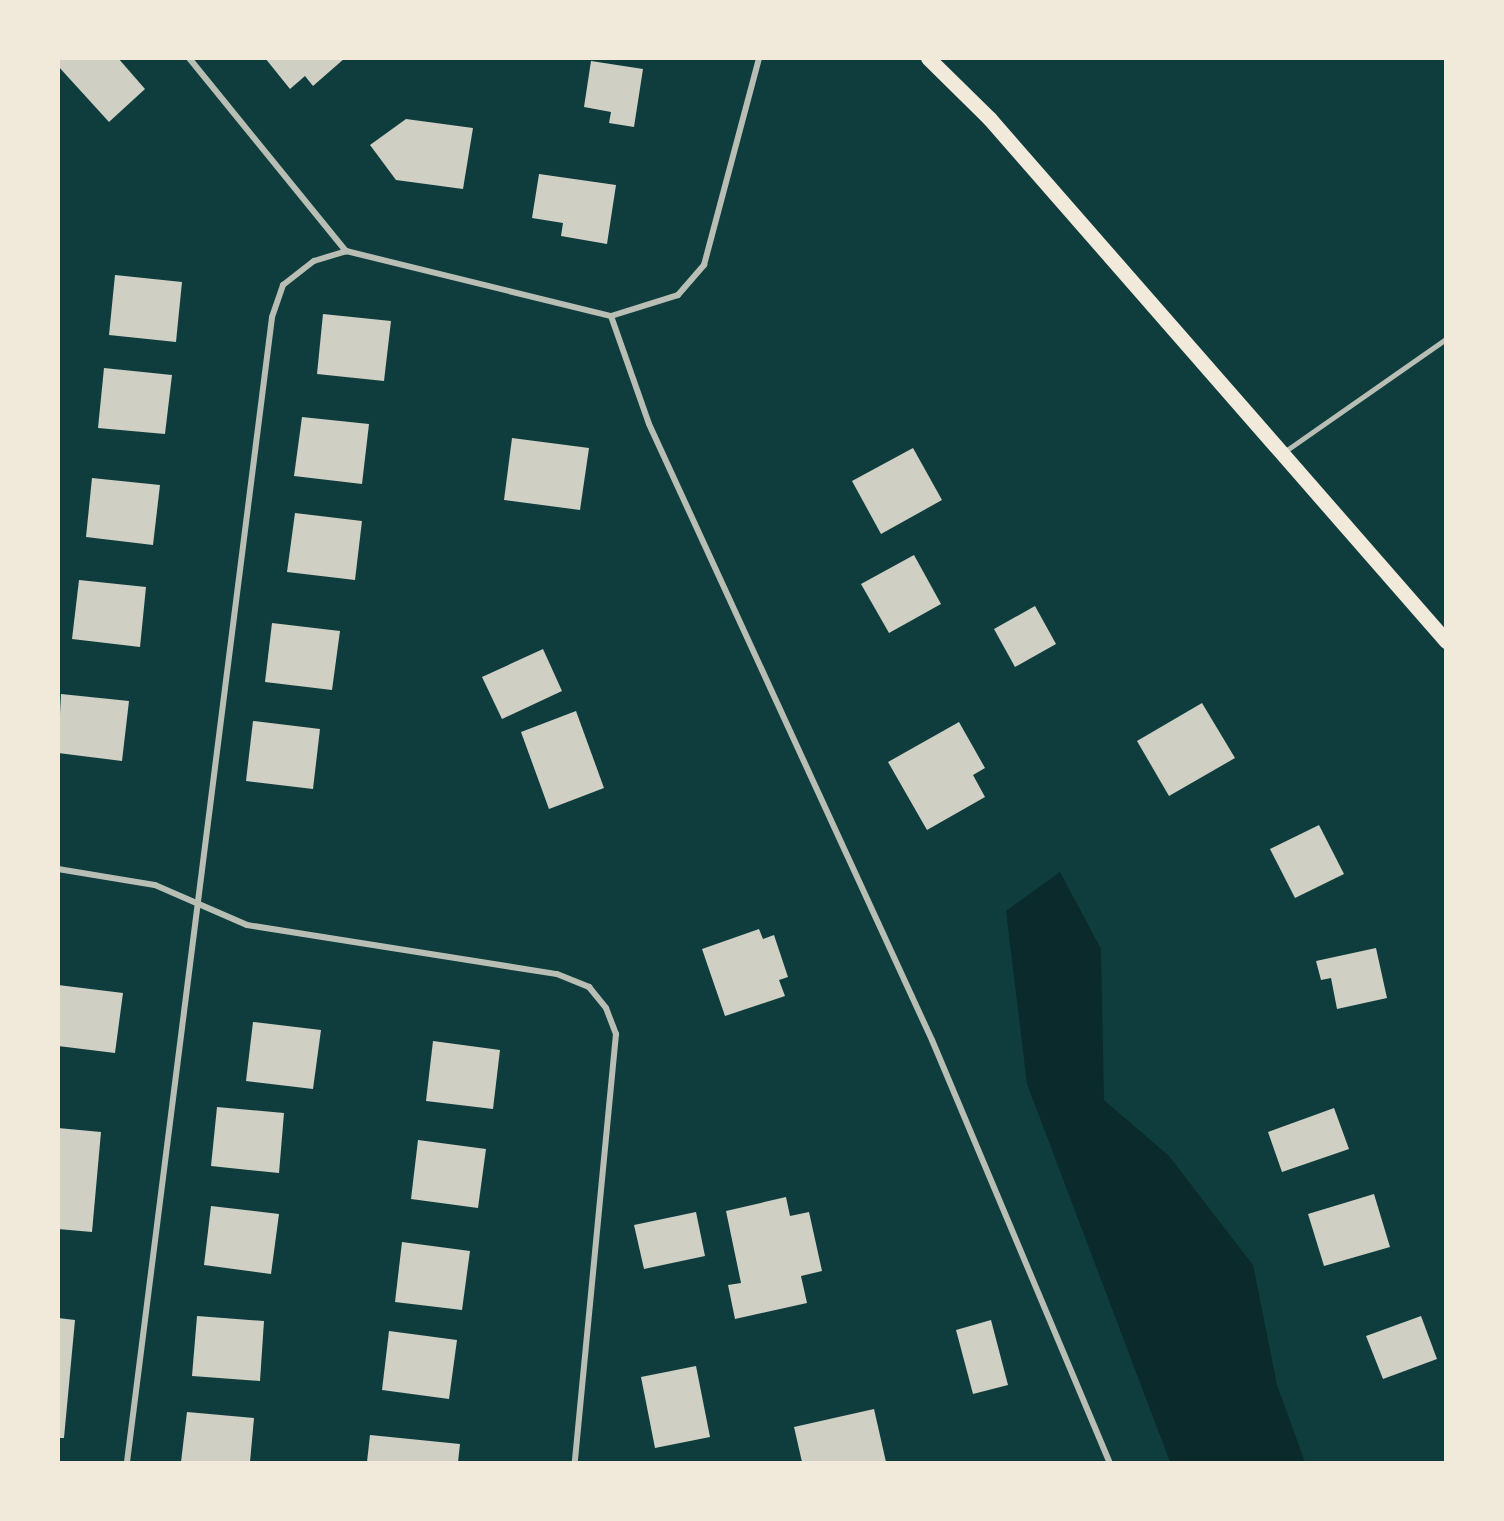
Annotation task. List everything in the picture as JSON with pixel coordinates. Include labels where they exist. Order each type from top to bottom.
[{"type":"main road","points":[[928,58],[989,118],[1446,641]]},
{"type":"street","points":[[189,58],[346,251]]},
{"type":"street","points":[[127,1462],[272,317],[283,285],[314,261],[346,251],[611,316],[678,296],[704,265],[759,58]]},
{"type":"street","points":[[611,316],[654,435],[932,1040],[1109,1462]]},
{"type":"street","points":[[58,869],[155,885],[199,901],[247,925],[557,974],[589,987],[606,1008],[616,1034],[575,1462]]},
{"type":"lane","points":[[1282,453],[1446,339]]},
{"type":"water","points":[[1060,872],[1101,949],[1104,1100],[1169,1156],[1253,1265],[1277,1385],[1305,1462],[1170,1462],[1027,1084],[1006,911]]},
{"type":"building","points":[[58,58],[118,58],[145,89],[109,122],[58,66]]},
{"type":"building","points":[[265,58],[345,58],[313,86],[305,76],[290,89]]},
{"type":"building","points":[[591,61],[643,69],[634,127],[609,123],[611,112],[584,107]]},
{"type":"building","points":[[406,119],[473,128],[463,189],[396,180],[370,145]]},
{"type":"building","points":[[539,174],[616,185],[607,244],[561,236],[563,223],[532,218]]},
{"type":"building","points":[[115,275],[182,282],[176,342],[109,335]]},
{"type":"building","points":[[323,314],[391,321],[384,381],[317,374]]},
{"type":"building","points":[[104,368],[172,375],[165,434],[98,428]]},
{"type":"building","points":[[302,417],[369,424],[362,484],[294,476]]},
{"type":"building","points":[[512,438],[589,448],[580,510],[504,500]]},
{"type":"building","points":[[913,448],[942,500],[881,534],[852,481]]},
{"type":"building","points":[[92,478],[160,485],[153,545],[86,537]]},
{"type":"building","points":[[295,513],[362,521],[355,580],[287,572]]},
{"type":"building","points":[[914,555],[941,604],[889,633],[861,584]]},
{"type":"building","points":[[79,580],[146,587],[140,647],[72,639]]},
{"type":"building","points":[[1035,606],[1056,644],[1015,667],[994,629]]},
{"type":"building","points":[[272,623],[340,631],[332,690],[265,682]]},
{"type":"building","points":[[543,649],[562,691],[502,719],[482,677]]},
{"type":"building","points":[[61,694],[129,701],[122,761],[58,753]]},
{"type":"building","points":[[1202,703],[1235,758],[1169,796],[1137,741]]},
{"type":"building","points":[[576,711],[604,788],[549,809],[521,732]]},
{"type":"building","points":[[253,721],[320,729],[313,789],[246,781]]},
{"type":"building","points":[[959,722],[985,768],[973,775],[985,797],[927,830],[888,762]]},
{"type":"building","points":[[1319,825],[1344,874],[1295,898],[1270,849]]},
{"type":"building","points":[[759,929],[763,939],[774,935],[788,977],[779,980],[785,996],[725,1016],[702,949]]},
{"type":"building","points":[[1376,948],[1387,998],[1337,1009],[1331,978],[1321,980],[1316,961]]},
{"type":"building","points":[[58,985],[123,993],[115,1053],[58,1046]]},
{"type":"building","points":[[253,1022],[321,1030],[313,1089],[246,1081]]},
{"type":"building","points":[[433,1041],[500,1050],[493,1109],[426,1101]]},
{"type":"building","points":[[217,1107],[284,1113],[279,1173],[211,1166]]},
{"type":"building","points":[[1334,1108],[1349,1149],[1282,1172],[1268,1132]]},
{"type":"building","points":[[58,1128],[101,1132],[92,1232],[58,1229]]},
{"type":"building","points":[[418,1140],[486,1149],[478,1208],[411,1199]]},
{"type":"building","points":[[1374,1194],[1390,1247],[1324,1266],[1308,1214]]},
{"type":"building","points":[[786,1197],[790,1216],[809,1212],[822,1271],[801,1276],[807,1303],[735,1319],[728,1285],[741,1283],[726,1211]]},
{"type":"building","points":[[211,1206],[279,1214],[271,1274],[204,1265]]},
{"type":"building","points":[[696,1212],[705,1256],[644,1269],[634,1225]]},
{"type":"building","points":[[402,1242],[470,1251],[462,1310],[395,1302]]},
{"type":"building","points":[[197,1316],[264,1321],[260,1381],[192,1376]]},
{"type":"building","points":[[1421,1316],[1437,1359],[1383,1379],[1366,1336]]},
{"type":"building","points":[[58,1318],[75,1320],[64,1438],[58,1438]]},
{"type":"building","points":[[991,1320],[1008,1385],[973,1394],[956,1330]]},
{"type":"building","points":[[389,1331],[457,1340],[449,1399],[382,1390]]},
{"type":"building","points":[[696,1366],[710,1437],[655,1448],[641,1377]]},
{"type":"building","points":[[874,1409],[886,1462],[802,1462],[794,1427]]},
{"type":"building","points":[[187,1412],[254,1418],[250,1462],[181,1462]]},
{"type":"building","points":[[370,1435],[460,1444],[458,1462],[367,1462]]}]
